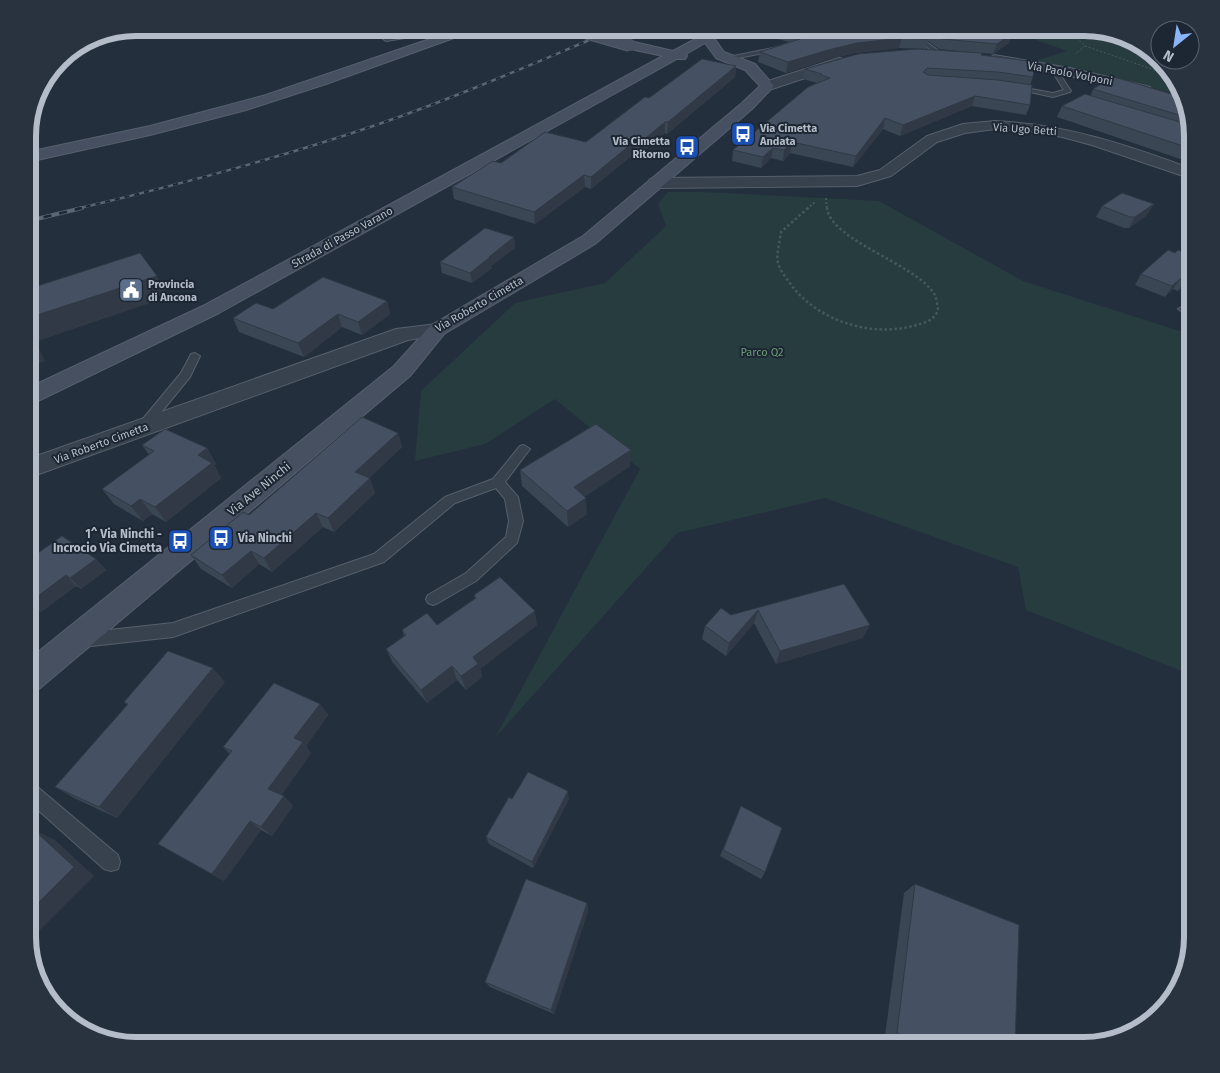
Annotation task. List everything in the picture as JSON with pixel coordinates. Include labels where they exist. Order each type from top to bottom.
[{"type":"street","points":[[36,155],[232,110],[330,79],[448,36]]},
{"type":"street","name":"Strada di Passo Varano","points":[[599,36],[699,60]]},
{"type":"street","points":[[707,36],[724,57],[750,67],[767,86],[840,61],[856,59]]},
{"type":"street","name":"Strada di Passo Varano","points":[[36,393],[212,309],[707,36]]},
{"type":"street","points":[[636,46],[652,55],[654,62],[652,68]]},
{"type":"street","name":"Strada di Passo Varano","points":[[636,46],[706,48],[724,57]]},
{"type":"street","points":[[920,54],[944,55]]},
{"type":"street","name":"Strada di Passo Varano","points":[[652,68],[724,57]]},
{"type":"street","name":"Via Paolo Volponi","points":[[985,58],[1053,68],[1110,80],[1157,94]]},
{"type":"street","name":"Via Roberto Cimetta","points":[[36,466],[404,334],[437,330],[589,240],[747,106],[767,86]]},
{"type":"street","name":"Via Ugo Betti","points":[[656,183],[846,182],[881,176],[931,139],[967,128],[1002,125],[1046,129],[1091,138],[1184,171]]},
{"type":"street","name":"Via Ave Ninchi","points":[[36,672],[402,371],[437,330]]},
{"type":"lane","points":[[386,39],[405,36]]},
{"type":"lane","points":[[915,36],[944,55]]},
{"type":"lane","points":[[724,57],[778,49]]},
{"type":"lane","points":[[1003,87],[1052,95],[1071,96],[1053,68]]},
{"type":"lane","points":[[141,429],[186,374],[195,356]]},
{"type":"lane","points":[[74,641],[173,630],[379,558],[450,500],[498,482],[524,449]]},
{"type":"lane","points":[[433,599],[471,577],[512,539],[516,520],[511,497],[498,482]]},
{"type":"lane","points":[[36,797],[111,862]]},
{"type":"path","points":[[1073,36],[1085,46],[1160,72]]},
{"type":"path","points":[[1053,68],[1078,53],[1085,46]]},
{"type":"path","points":[[827,195],[825,202],[829,215],[840,228],[856,241],[885,257],[930,288],[938,300],[938,312],[931,320],[898,331],[874,330],[847,323],[818,310],[796,293],[778,263],[781,232],[811,204],[827,195]]},
{"type":"green space","points":[[1025,36],[1090,36],[1103,38],[1122,44],[1145,57],[1150,62],[1150,70],[1158,70],[1174,94],[1125,80],[1103,78],[1032,62],[1067,51]]},
{"type":"green space","name":"Parco Q2","points":[[668,192],[879,201],[1023,281],[1184,332],[1184,672],[1026,610],[1018,567],[825,498],[677,533],[495,738],[640,469],[555,399],[485,444],[415,461],[421,391],[515,303],[605,283],[666,226],[658,204]]},
{"type":"building","points":[[802,36],[924,36],[929,39],[902,38],[857,43],[788,62],[760,52],[806,37]]},
{"type":"building","points":[[937,36],[1009,36],[997,44],[942,39]]},
{"type":"building","points":[[918,49],[982,53],[981,55],[1029,61],[1029,68],[1034,69],[1033,77],[998,72],[927,68],[923,72],[928,75],[998,80],[1032,85],[1030,105],[975,96],[903,125],[885,118],[856,156],[792,142],[784,150],[773,148],[763,157],[733,150],[808,87],[830,78],[805,69],[858,54]]},
{"type":"building","points":[[702,59],[736,66],[641,142],[635,141],[591,177],[584,175],[534,212],[452,187],[493,161],[501,163],[545,132],[586,142],[645,97],[649,98]]},
{"type":"building","points":[[1114,77],[1174,95],[1182,116],[1093,89]]},
{"type":"building","points":[[1085,94],[1183,123],[1184,146],[1062,106]]},
{"type":"building","points":[[1122,193],[1154,204],[1135,217],[1130,217],[1102,206]]},
{"type":"building","points":[[485,228],[514,237],[470,273],[440,262]]},
{"type":"building","points":[[1168,250],[1175,253],[1178,250],[1184,252],[1184,280],[1180,279],[1172,286],[1141,274]]},
{"type":"building","points":[[140,253],[157,276],[36,315],[36,286]]},
{"type":"building","points":[[323,277],[387,301],[358,322],[338,314],[298,343],[233,318],[256,303],[273,309]]},
{"type":"building","points":[[362,417],[398,433],[355,472],[370,478],[328,518],[316,513],[264,558],[251,551],[222,575],[191,555],[243,512],[249,515]]},
{"type":"building","points":[[596,424],[631,450],[574,487],[586,498],[567,511],[520,470]]},
{"type":"building","points":[[165,429],[207,448],[198,455],[212,463],[155,507],[140,499],[131,506],[102,489],[154,451],[142,445]]},
{"type":"building","points":[[62,536],[96,559],[70,578],[66,575],[36,598],[36,554]]},
{"type":"building","points":[[500,577],[535,611],[473,657],[478,664],[461,676],[452,666],[421,690],[386,649],[406,635],[402,630],[427,613],[437,625],[476,598],[474,595]]},
{"type":"building","points":[[844,584],[870,625],[780,651],[758,610],[729,643],[705,626],[721,608],[731,615]]},
{"type":"building","points":[[168,651],[213,668],[99,807],[55,787],[128,704],[124,702]]},
{"type":"building","points":[[274,683],[320,704],[294,738],[303,742],[268,789],[284,796],[261,827],[250,821],[212,874],[158,844],[232,751],[223,747]]},
{"type":"building","points":[[528,772],[568,791],[532,862],[486,837],[509,797],[512,799]]},
{"type":"building","points":[[741,806],[782,828],[765,872],[723,850]]},
{"type":"building","points":[[36,832],[74,867],[36,905]]},
{"type":"building","points":[[526,879],[587,903],[551,1010],[485,982]]},
{"type":"building","points":[[915,884],[1019,925],[1015,1037],[906,1037],[897,1033]]},
{"type":"railway","points":[[76,209],[229,170],[379,124],[469,90],[599,36]]},
{"type":"railway","points":[[36,219],[82,208]]},
{"type":"place","name":"Via Cimetta Andata","points":[[743,134]]},
{"type":"place","name":"Via Cimetta Ritorno","points":[[687,147]]},
{"type":"place","name":"Provincia di Ancona","points":[[131,290]]},
{"type":"place","name":"Via Ninchi","points":[[221,538]]},
{"type":"place","name":"1^ Via Ninchi - Incrocio Via Cimetta","points":[[180,541]]}]
